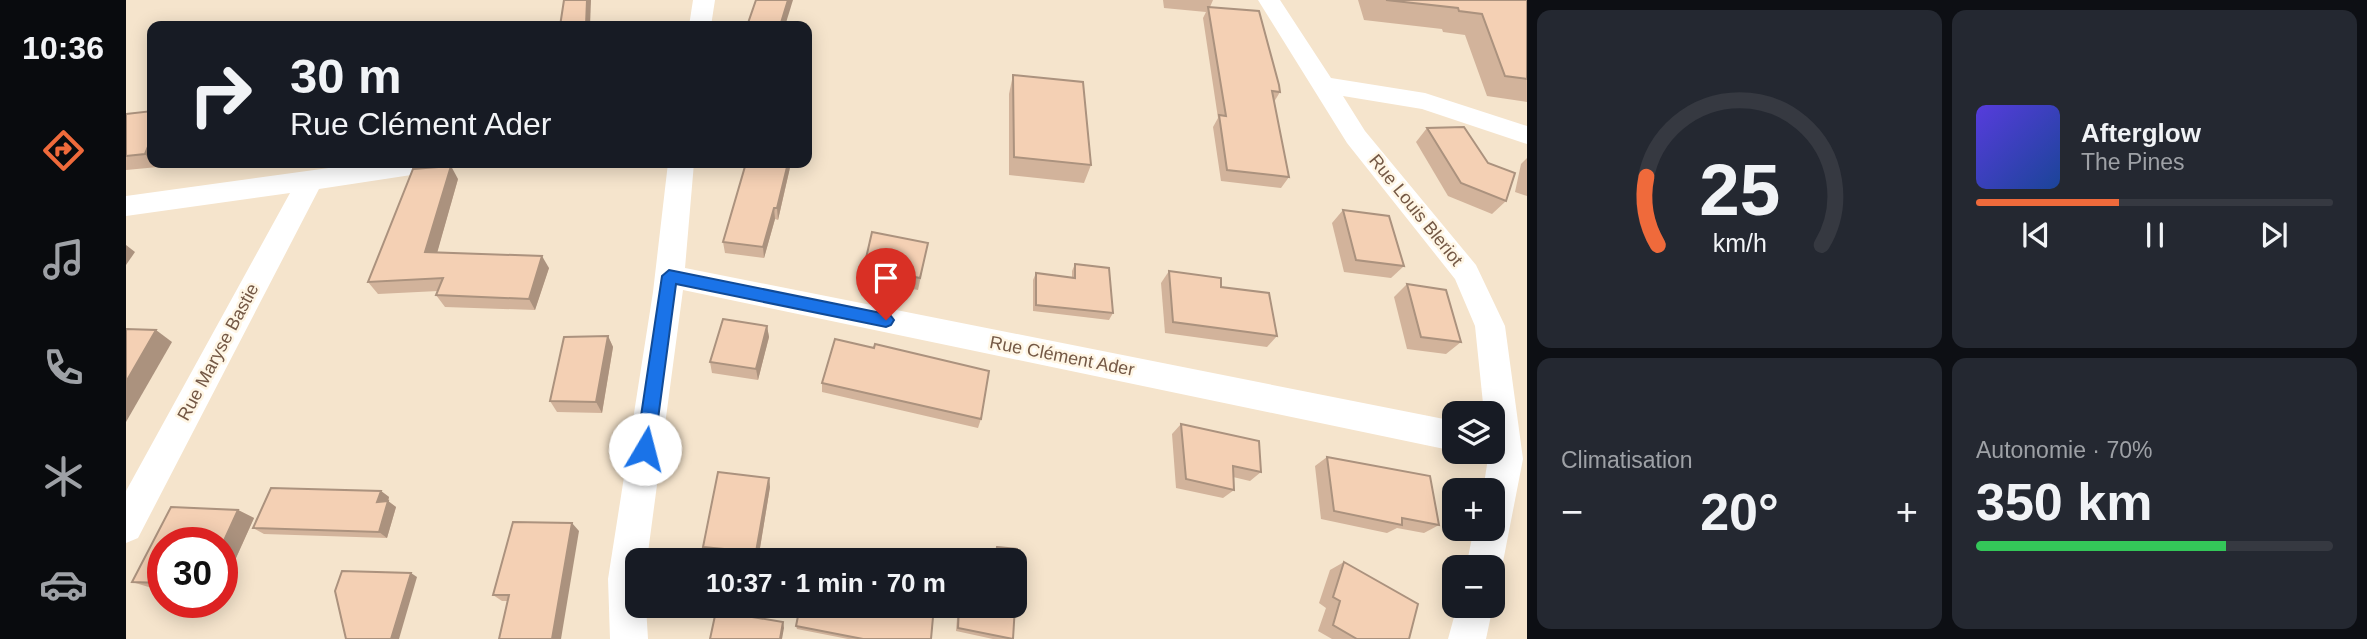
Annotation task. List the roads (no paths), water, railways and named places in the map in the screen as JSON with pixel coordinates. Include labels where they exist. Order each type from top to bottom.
[{"type":"street","points":[[701,21],[704,0]]},
{"type":"street","name":"Rue Louis Bleriot","points":[[1269,0],[1356,136],[1466,273],[1490,326],[1508,459],[1487,555]]},
{"type":"street","points":[[1323,85],[1424,101],[1527,135]]},
{"type":"street","points":[[126,206],[391,168]]},
{"type":"street","points":[[629,639],[626,579],[669,276],[680,168]]},
{"type":"street","name":"Rue Maryse Bastie","points":[[126,526],[311,178]]},
{"type":"street","name":"Rue Clément Ader","points":[[669,276],[1442,434]]},
{"type":"street","points":[[1467,639],[1472,618]]}]
